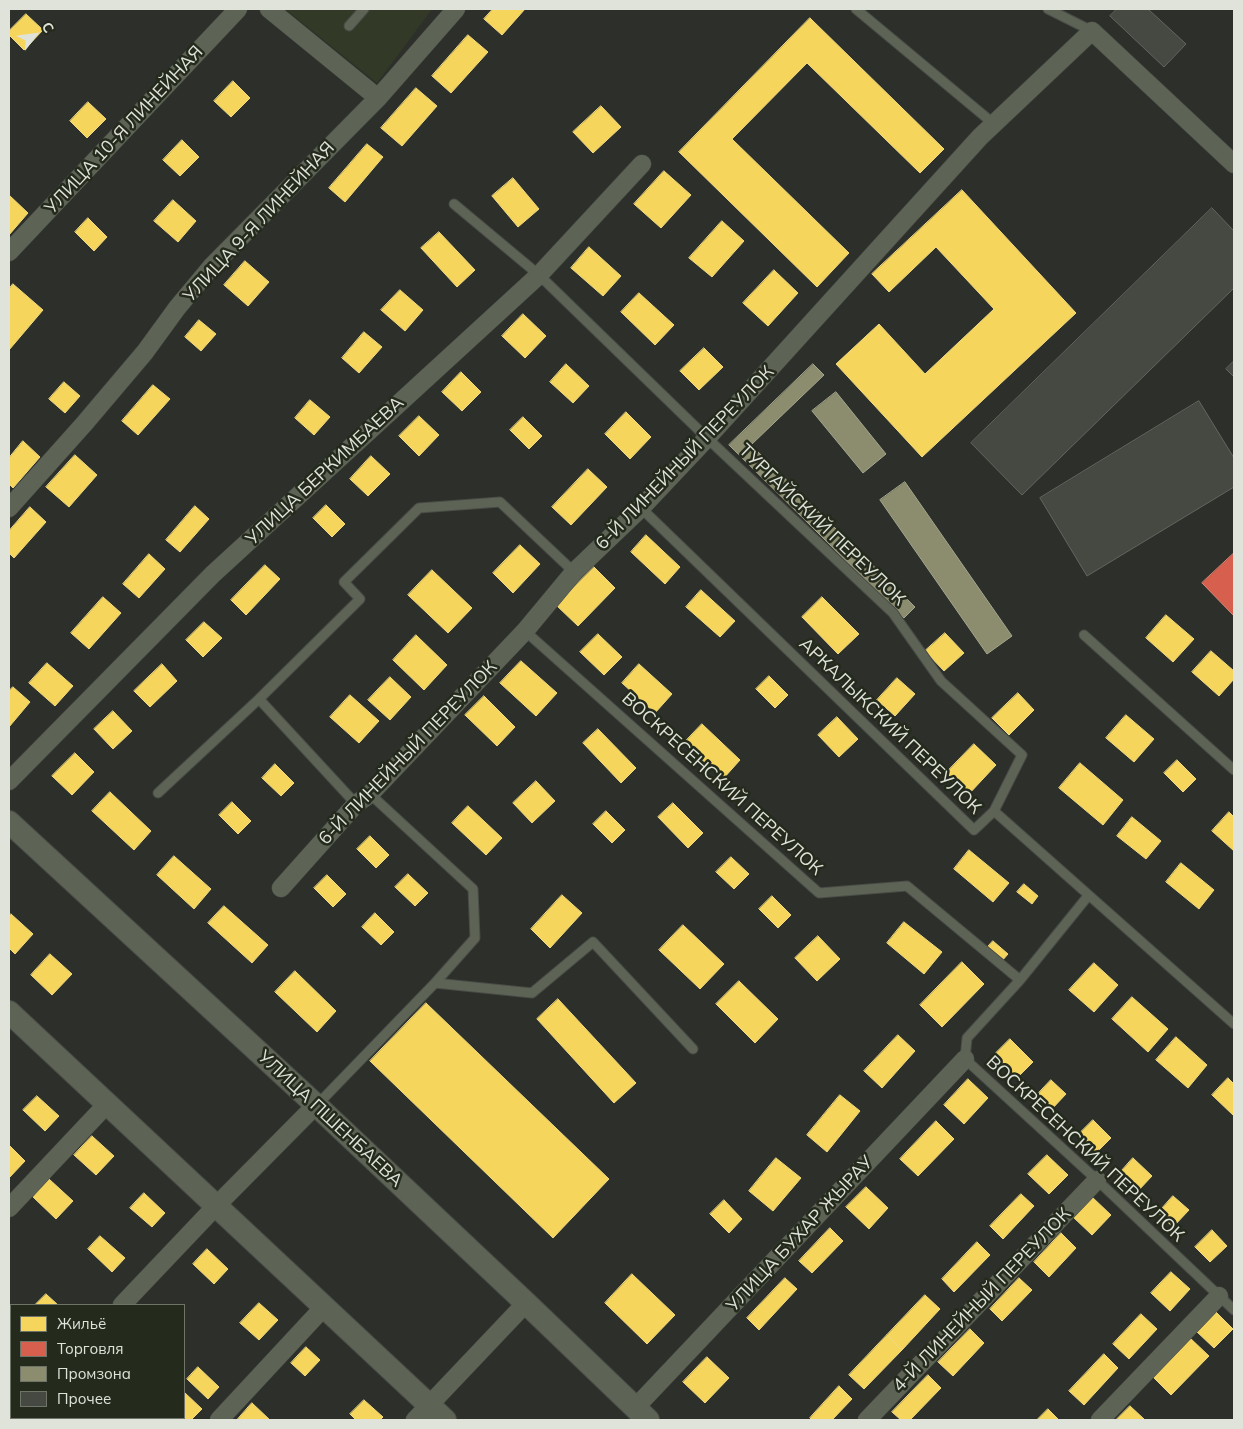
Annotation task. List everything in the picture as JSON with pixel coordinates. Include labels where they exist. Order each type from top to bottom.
[{"type":"street","name":"УЛИЦА 10-Я ЛИНЕЙНАЯ","points":[[9,252],[238,9]]},
{"type":"street","points":[[269,9],[378,98]]},
{"type":"street","name":"УЛИЦА 9-Я ЛИНЕЙНАЯ","points":[[9,508],[127,374],[212,266],[378,98],[456,9]]},
{"type":"street","points":[[1092,31],[1234,164]]},
{"type":"street","name":"6-Й ЛИНЕЙНЫЙ ПЕРЕУЛОК","points":[[281,888],[363,799],[525,631],[574,572],[641,508],[707,438],[967,152],[1092,31]]},
{"type":"street","name":"УЛИЦА БЕРКИМБАЕВА","points":[[9,781],[213,574],[539,275],[642,164]]},
{"type":"street","name":"УЛИЦА ПШЕНБАЕВА","points":[[9,822],[316,1105],[641,1414]]},
{"type":"street","points":[[9,1012],[324,1307],[422,1413],[446,1420]]},
{"type":"street","name":"УЛИЦА БУХАР ЖЫРАУ","points":[[641,1414],[965,1060]]},
{"type":"street","points":[[9,1208],[107,1104]]},
{"type":"street","points":[[123,1304],[316,1105]]},
{"type":"street","name":"4-Й ЛИНЕЙНЫЙ ПЕРЕУЛОК","points":[[867,1420],[1097,1180]]},
{"type":"street","points":[[1100,1420],[1218,1296]]},
{"type":"street","points":[[422,1413],[526,1303]]},
{"type":"street","points":[[218,1420],[324,1307]]},
{"type":"lane","points":[[349,26],[364,9]]},
{"type":"lane","points":[[856,9],[994,124]]},
{"type":"lane","points":[[1048,9],[1092,31]]},
{"type":"lane","name":"ТУРГАЙСКИЙ ПЕРЕУЛОК","points":[[454,204],[539,275],[707,438],[893,613],[941,681],[1022,756],[994,811]]},
{"type":"lane","points":[[158,793],[259,699],[360,600],[344,582],[420,508],[500,502],[574,572]]},
{"type":"lane","name":"АРКАЛЫКСКИЙ ПЕРЕУЛОК","points":[[641,508],[974,830],[994,811],[1234,1024]]},
{"type":"lane","name":"ВОСКРЕСЕНСКИЙ ПЕРЕУЛОК","points":[[525,631],[819,893],[907,886],[1020,980],[967,1038],[965,1060],[1097,1180],[1234,1310]]},
{"type":"lane","points":[[1084,635],[1234,770]]},
{"type":"lane","points":[[259,699],[363,799],[473,889],[475,938],[435,983],[316,1105]]},
{"type":"lane","points":[[1020,980],[1088,896]]},
{"type":"lane","points":[[435,983],[532,993],[593,942],[693,1048]]},
{"type":"shaded area","points":[[285,9],[432,9],[377,83]]},
{"type":"building: Жильё","points":[[493,9],[525,9],[502,35],[484,19]]},
{"type":"building: Жильё","points":[[26,14],[43,30],[24,50],[9,35],[9,31]]},
{"type":"building: Жильё","points":[[810,18],[944,149],[920,173],[807,63],[732,139],[849,253],[817,287],[679,152]]},
{"type":"building: Жильё","points":[[468,35],[488,52],[451,93],[432,76]]},
{"type":"building: Жильё","points":[[233,81],[250,98],[231,117],[214,101]]},
{"type":"building: Жильё","points":[[416,88],[437,106],[402,146],[381,128]]},
{"type":"building: Жильё","points":[[88,102],[106,119],[87,138],[70,121]]},
{"type":"building: Жильё","points":[[601,106],[621,127],[593,153],[573,132]]},
{"type":"building: Жильё","points":[[182,140],[199,157],[180,176],[163,160]]},
{"type":"building: Жильё","points":[[367,144],[383,157],[345,202],[329,188]]},
{"type":"building: Жильё","points":[[664,171],[691,195],[661,228],[634,204]]},
{"type":"building: Жильё","points":[[513,178],[539,209],[518,227],[492,196]]},
{"type":"building: Жильё","points":[[962,190],[1076,313],[922,457],[836,364],[879,324],[925,374],[994,309],[936,247],[889,292],[872,274]]},
{"type":"building: Жильё","points":[[9,195],[28,213],[9,235]]},
{"type":"building: Жильё","points":[[173,200],[196,221],[178,242],[154,221]]},
{"type":"building: Жильё","points":[[88,218],[107,237],[94,251],[75,232]]},
{"type":"building: Жильё","points":[[722,221],[744,241],[712,277],[689,258]]},
{"type":"building: Жильё","points":[[439,232],[475,270],[457,287],[421,248]]},
{"type":"building: Жильё","points":[[589,247],[621,276],[603,296],[571,268]]},
{"type":"building: Жильё","points":[[245,261],[269,282],[248,306],[224,285]]},
{"type":"building: Жильё","points":[[774,270],[798,293],[768,326],[743,303]]},
{"type":"building: Жильё","points":[[13,284],[43,310],[9,350],[9,289]]},
{"type":"building: Жильё","points":[[400,290],[423,310],[405,331],[381,310]]},
{"type":"building: Жильё","points":[[639,293],[674,325],[655,345],[621,312]]},
{"type":"building: Жильё","points":[[523,314],[546,336],[525,358],[502,336]]},
{"type":"building: Жильё","points":[[199,320],[216,334],[201,351],[185,337]]},
{"type":"building: Жильё","points":[[364,332],[382,347],[359,373],[342,358]]},
{"type":"building: Жильё","points":[[704,348],[723,367],[699,390],[680,371]]},
{"type":"building: Жильё","points":[[566,364],[589,386],[573,403],[550,382]]},
{"type":"building: Жильё","points":[[461,372],[481,392],[462,411],[442,392]]},
{"type":"building: Жильё","points":[[64,382],[80,396],[65,413],[49,399]]},
{"type":"building: Жильё","points":[[153,385],[170,399],[138,435],[122,421]]},
{"type":"building: Жильё","points":[[310,400],[330,417],[314,435],[295,418]]},
{"type":"building: Жильё","points":[[626,412],[651,437],[630,459],[605,434]]},
{"type":"building: Жильё","points":[[419,416],[439,435],[419,456],[399,436]]},
{"type":"building: Жильё","points":[[523,417],[542,436],[529,449],[510,430]]},
{"type":"building: Жильё","points":[[23,441],[40,457],[13,488],[9,484],[9,458]]},
{"type":"building: Жильё","points":[[75,455],[97,475],[69,507],[46,487]]},
{"type":"building: Жильё","points":[[371,456],[390,474],[368,496],[350,479]]},
{"type":"building: Жильё","points":[[588,469],[607,487],[571,525],[552,507]]},
{"type":"building: Жильё","points":[[326,505],[345,524],[332,537],[313,518]]},
{"type":"building: Жильё","points":[[195,506],[209,519],[180,552],[166,540]]},
{"type":"building: Жильё","points":[[30,507],[46,522],[14,558],[9,553],[9,531]]},
{"type":"building: Жильё","points":[[646,535],[680,567],[665,584],[631,552]]},
{"type":"building: Жильё","points":[[520,545],[540,564],[513,593],[493,573]]},
{"type":"building: Жильё","points":[[149,554],[165,569],[139,598],[123,584]]},
{"type":"building: Жильё","points":[[265,565],[280,579],[246,615],[231,600]]},
{"type":"building: Жильё","points":[[594,567],[615,588],[578,626],[556,605]]},
{"type":"building: Жильё","points":[[432,570],[472,608],[448,633],[408,595]]},
{"type":"building: Жильё","points":[[701,590],[735,621],[720,637],[686,607]]},
{"type":"building: Жильё","points":[[103,597],[121,613],[89,649],[71,633]]},
{"type":"building: Жильё","points":[[822,597],[859,634],[838,654],[802,617]]},
{"type":"building: Жильё","points":[[1166,615],[1194,639],[1173,662],[1146,638]]},
{"type":"building: Жильё","points":[[204,622],[222,638],[203,657],[186,640]]},
{"type":"building: Жильё","points":[[945,633],[964,653],[944,671],[925,651]]},
{"type":"building: Жильё","points":[[598,634],[622,657],[604,675],[580,652]]},
{"type":"building: Жильё","points":[[416,635],[447,665],[424,690],[393,660]]},
{"type":"building: Жильё","points":[[1211,651],[1234,671],[1234,679],[1219,696],[1192,672]]},
{"type":"building: Жильё","points":[[521,661],[557,693],[536,716],[500,683]]},
{"type":"building: Жильё","points":[[47,663],[73,686],[55,706],[29,683]]},
{"type":"building: Жильё","points":[[162,664],[177,681],[150,707],[134,691]]},
{"type":"building: Жильё","points":[[639,664],[672,694],[655,713],[622,683]]},
{"type":"building: Жильё","points":[[769,676],[788,695],[775,708],[756,689]]},
{"type":"building: Жильё","points":[[390,677],[411,697],[390,720],[368,700]]},
{"type":"building: Жильё","points":[[897,678],[915,694],[895,716],[877,700]]},
{"type":"building: Жильё","points":[[13,687],[30,702],[9,727],[9,691]]},
{"type":"building: Жильё","points":[[1018,693],[1034,710],[1009,735],[992,718]]},
{"type":"building: Жильё","points":[[350,695],[379,721],[359,743],[330,717]]},
{"type":"building: Жильё","points":[[484,696],[515,727],[497,746],[465,715]]},
{"type":"building: Жильё","points":[[113,711],[132,731],[113,749],[94,729]]},
{"type":"building: Жильё","points":[[1126,715],[1154,739],[1134,762],[1106,738]]},
{"type":"building: Жильё","points":[[837,717],[858,739],[839,757],[818,735]]},
{"type":"building: Жильё","points":[[702,724],[740,760],[723,779],[684,743]]},
{"type":"building: Жильё","points":[[598,729],[636,768],[621,783],[583,743]]},
{"type":"building: Жильё","points":[[974,744],[996,765],[968,795],[945,774]]},
{"type":"building: Жильё","points":[[75,753],[94,772],[72,795],[52,776]]},
{"type":"building: Жильё","points":[[1177,760],[1196,779],[1183,792],[1164,773]]},
{"type":"building: Жильё","points":[[1080,763],[1123,800],[1103,825],[1059,788]]},
{"type":"building: Жильё","points":[[275,764],[294,783],[281,796],[262,778]]},
{"type":"building: Жильё","points":[[536,781],[555,801],[532,823],[513,803]]},
{"type":"building: Жильё","points":[[110,792],[151,831],[134,850],[92,811]]},
{"type":"building: Жильё","points":[[232,802],[251,821],[238,834],[219,815]]},
{"type":"building: Жильё","points":[[673,803],[703,833],[688,848],[658,817]]},
{"type":"building: Жильё","points":[[468,806],[502,838],[486,855],[452,823]]},
{"type":"building: Жильё","points":[[606,811],[625,830],[612,843],[593,824]]},
{"type":"building: Жильё","points":[[1229,812],[1234,817],[1234,851],[1212,831]]},
{"type":"building: Жильё","points":[[1132,817],[1161,841],[1146,859],[1117,836]]},
{"type":"building: Жильё","points":[[370,836],[389,855],[376,868],[357,849]]},
{"type":"building: Жильё","points":[[969,850],[1009,883],[993,902],[954,869]]},
{"type":"building: Жильё","points":[[174,856],[211,889],[194,909],[157,875]]},
{"type":"building: Жильё","points":[[731,857],[749,874],[734,889],[716,872]]},
{"type":"building: Жильё","points":[[1181,863],[1214,890],[1199,909],[1166,882]]},
{"type":"building: Жильё","points":[[408,874],[428,893],[415,906],[395,887]]},
{"type":"building: Жильё","points":[[327,875],[346,894],[333,907],[314,888]]},
{"type":"building: Жильё","points":[[1024,884],[1038,896],[1032,904],[1017,892]]},
{"type":"building: Жильё","points":[[562,895],[582,913],[550,948],[531,929]]},
{"type":"building: Жильё","points":[[772,896],[791,915],[778,928],[759,909]]},
{"type":"building: Жильё","points":[[224,906],[268,945],[252,963],[208,923]]},
{"type":"building: Жильё","points":[[375,913],[394,932],[381,945],[362,927]]},
{"type":"building: Жильё","points":[[11,914],[33,934],[15,954],[9,948],[9,916]]},
{"type":"building: Жильё","points":[[904,922],[942,952],[924,974],[887,943]]},
{"type":"building: Жильё","points":[[683,925],[724,964],[700,989],[659,950]]},
{"type":"building: Жильё","points":[[818,936],[840,959],[817,981],[795,958]]},
{"type":"building: Жильё","points":[[993,941],[1008,954],[1001,962],[986,949]]},
{"type":"building: Жильё","points":[[50,954],[72,974],[52,995],[31,975]]},
{"type":"building: Жильё","points":[[962,962],[984,984],[942,1027],[920,1005]]},
{"type":"building: Жильё","points":[[1094,963],[1118,985],[1094,1012],[1069,990]]},
{"type":"building: Жильё","points":[[295,971],[336,1011],[317,1032],[275,992]]},
{"type":"building: Жильё","points":[[739,981],[778,1019],[755,1043],[716,1004]]},
{"type":"building: Жильё","points":[[1132,997],[1168,1029],[1148,1052],[1112,1019]]},
{"type":"building: Жильё","points":[[558,999],[636,1083],[614,1103],[537,1019]]},
{"type":"building: Жильё","points":[[426,1003],[609,1179],[553,1238],[370,1061]]},
{"type":"building: Жильё","points":[[898,1035],[915,1051],[882,1088],[864,1071]]},
{"type":"building: Жильё","points":[[1176,1037],[1207,1065],[1188,1088],[1156,1060]]},
{"type":"building: Жильё","points":[[1010,1039],[1033,1062],[1017,1078],[994,1055]]},
{"type":"building: Жильё","points":[[1228,1078],[1234,1084],[1234,1116],[1212,1095]]},
{"type":"building: Жильё","points":[[968,1079],[988,1098],[964,1124],[944,1105]]},
{"type":"building: Жильё","points":[[1051,1080],[1066,1094],[1051,1110],[1036,1096]]},
{"type":"building: Жильё","points":[[840,1095],[860,1111],[827,1152],[807,1135]]},
{"type":"building: Жильё","points":[[37,1096],[59,1116],[45,1131],[23,1110]]},
{"type":"building: Жильё","points":[[1093,1120],[1111,1138],[1095,1154],[1077,1136]]},
{"type":"building: Жильё","points":[[936,1121],[954,1139],[918,1176],[900,1159]]},
{"type":"building: Жильё","points":[[92,1136],[114,1156],[96,1175],[74,1155]]},
{"type":"building: Жильё","points":[[9,1145],[25,1161],[9,1178]]},
{"type":"building: Жильё","points":[[1047,1155],[1068,1175],[1049,1194],[1028,1174]]},
{"type":"building: Жильё","points":[[776,1158],[801,1178],[773,1211],[749,1191]]},
{"type":"building: Жильё","points":[[1133,1158],[1152,1176],[1137,1192],[1118,1175]]},
{"type":"building: Жильё","points":[[49,1179],[73,1201],[56,1219],[33,1197]]},
{"type":"building: Жильё","points":[[866,1187],[888,1208],[869,1229],[846,1207]]},
{"type":"building: Жильё","points":[[144,1193],[165,1213],[152,1227],[130,1208]]},
{"type":"building: Жильё","points":[[1021,1194],[1034,1206],[1003,1239],[990,1226]]},
{"type":"building: Жильё","points":[[1091,1196],[1111,1215],[1092,1235],[1072,1216]]},
{"type":"building: Жильё","points":[[1173,1196],[1189,1210],[1173,1227],[1158,1213]]},
{"type":"building: Жильё","points":[[724,1200],[742,1219],[729,1233],[710,1214]]},
{"type":"building: Жильё","points":[[830,1228],[843,1241],[812,1273],[799,1261]]},
{"type":"building: Жильё","points":[[1212,1230],[1227,1246],[1210,1262],[1195,1247]]},
{"type":"building: Жильё","points":[[1061,1233],[1076,1248],[1049,1277],[1034,1262]]},
{"type":"building: Жильё","points":[[100,1236],[125,1258],[112,1272],[88,1249]]},
{"type":"building: Жильё","points":[[977,1242],[990,1255],[954,1292],[942,1279]]},
{"type":"building: Жильё","points":[[207,1249],[228,1269],[214,1284],[193,1264]]},
{"type":"building: Жильё","points":[[1171,1272],[1190,1289],[1170,1311],[1151,1293]]},
{"type":"building: Жильё","points":[[632,1274],[675,1315],[647,1344],[605,1303]]},
{"type":"building: Жильё","points":[[785,1278],[797,1289],[759,1330],[747,1318]]},
{"type":"building: Жильё","points":[[1019,1278],[1032,1290],[1002,1321],[990,1309]]},
{"type":"building: Жильё","points":[[46,1294],[57,1304],[36,1304]]},
{"type":"building: Жильё","points":[[925,1295],[940,1309],[902,1350],[887,1335]]},
{"type":"building: Жильё","points":[[259,1303],[278,1320],[259,1340],[240,1323]]},
{"type":"building: Жильё","points":[[1215,1311],[1233,1329],[1214,1348],[1196,1331]]},
{"type":"building: Жильё","points":[[1141,1314],[1157,1329],[1129,1359],[1113,1344]]},
{"type":"building: Жильё","points":[[970,1329],[984,1343],[953,1376],[938,1362]]},
{"type":"building: Жильё","points":[[887,1335],[902,1350],[864,1389],[849,1375]]},
{"type":"building: Жильё","points":[[1189,1337],[1209,1356],[1171,1395],[1152,1376]]},
{"type":"building: Жильё","points":[[306,1347],[320,1360],[305,1376],[291,1363]]},
{"type":"building: Жильё","points":[[10,1348],[10,1382],[9,1383]]},
{"type":"building: Жильё","points":[[1104,1354],[1118,1368],[1084,1405],[1069,1391]]},
{"type":"building: Жильё","points":[[707,1357],[729,1378],[705,1403],[683,1382]]},
{"type":"building: Жильё","points":[[198,1367],[219,1387],[208,1399],[187,1379]]},
{"type":"building: Жильё","points":[[928,1375],[941,1388],[910,1420],[901,1420],[892,1412]]},
{"type":"building: Жильё","points":[[839,1386],[852,1399],[832,1420],[812,1420],[810,1418]]},
{"type":"building: Жильё","points":[[185,1393],[202,1409],[191,1420],[174,1420],[185,1419]]},
{"type":"building: Жильё","points":[[364,1400],[383,1417],[380,1420],[356,1420],[350,1414]]},
{"type":"building: Жильё","points":[[252,1403],[270,1420],[237,1420]]},
{"type":"building: Жильё","points":[[1130,1406],[1144,1419],[1116,1420]]},
{"type":"building: Жильё","points":[[1048,1409],[1059,1420],[1037,1420]]},
{"type":"building: Торговля","points":[[1234,553],[1234,616],[1202,583]]},
{"type":"building: Промзона","points":[[813,364],[824,375],[751,445],[915,607],[904,618],[729,445]]},
{"type":"building: Промзона","points":[[836,392],[886,454],[863,473],[812,411]]},
{"type":"building: Промзона","points":[[905,482],[1012,636],[987,654],[880,500]]},
{"type":"building: Прочее","points":[[1117,9],[1148,9],[1186,44],[1164,67],[1110,16]]},
{"type":"building: Прочее","points":[[1212,208],[1234,231],[1234,288],[1022,495],[971,443]]},
{"type":"building: Прочее","points":[[1234,361],[1234,377],[1226,369]]},
{"type":"building: Прочее","points":[[1199,401],[1234,458],[1234,487],[1087,576],[1040,498]]}]
